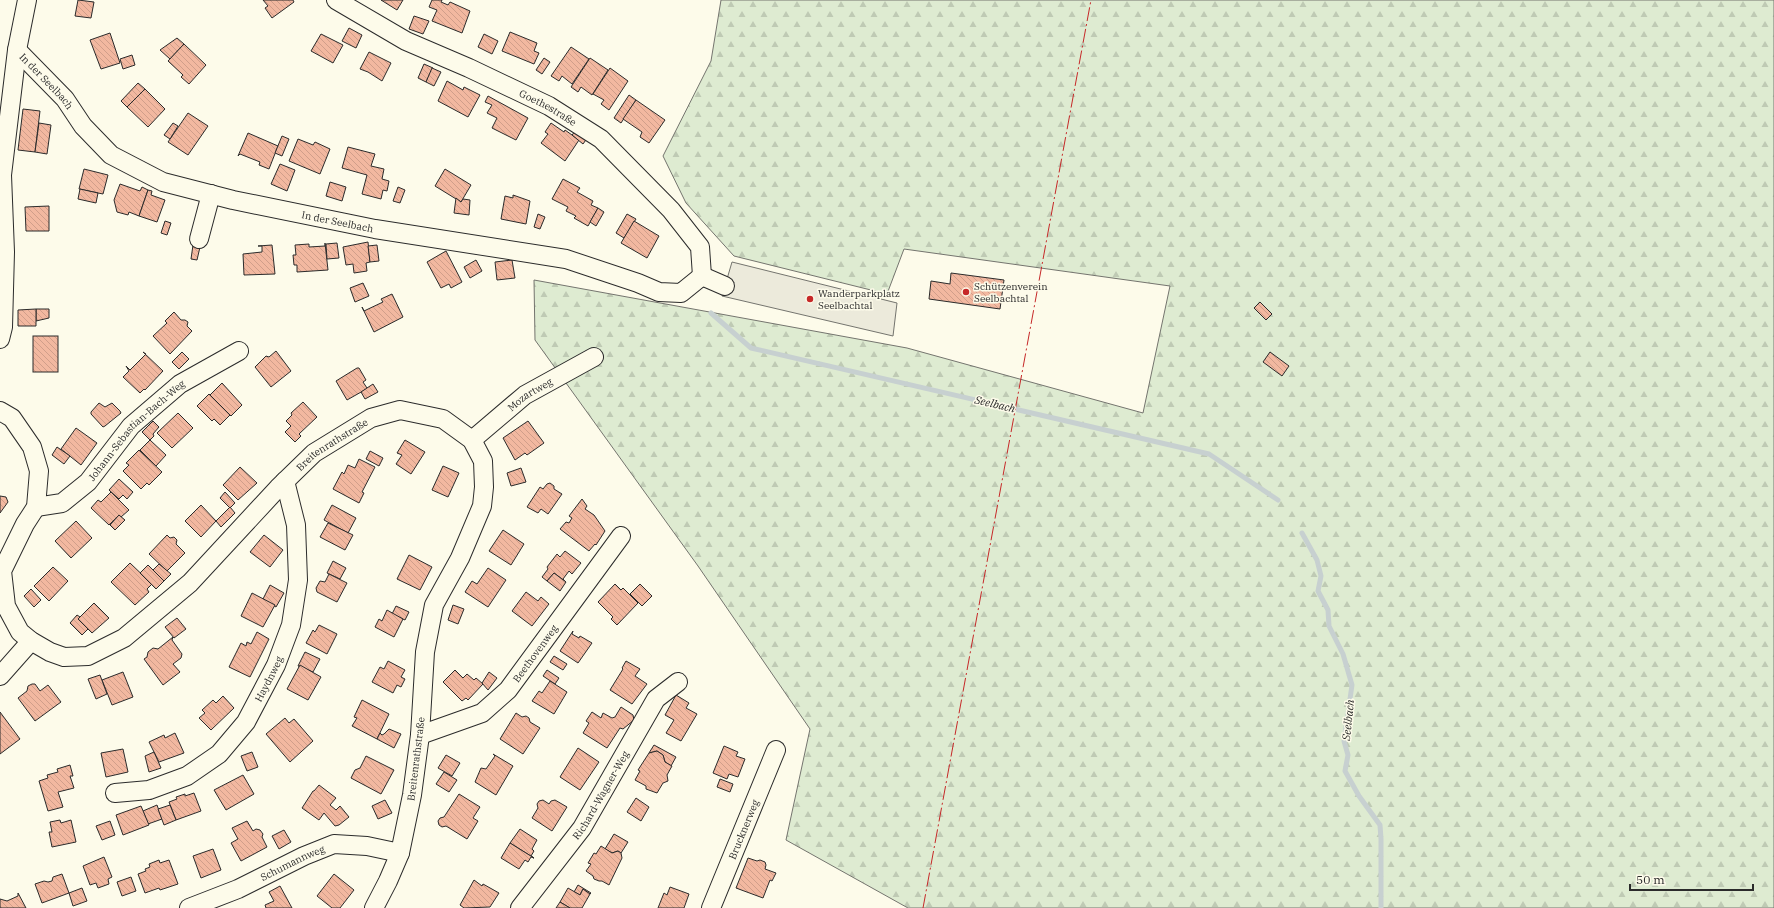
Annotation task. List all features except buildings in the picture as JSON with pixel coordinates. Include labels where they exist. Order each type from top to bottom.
[{"type":"street","points":[[0,339],[3,327],[5,252],[2,175],[17,50],[27,0]]},
{"type":"street","name":"Goethestraße","points":[[336,0],[406,41],[549,106],[601,139],[671,210],[700,247],[702,276]]},
{"type":"street","name":"In der Seelbach","points":[[17,50],[66,99],[83,126],[111,156],[163,182],[211,194],[375,229],[566,260],[638,283],[660,292],[681,293],[702,276]]},
{"type":"street","points":[[198,239],[211,194]]},
{"type":"street","points":[[702,276],[725,286]]},
{"type":"street","name":"Johann-Sebastian-Bach-Weg","points":[[36,507],[62,503],[88,482],[131,426],[180,384],[239,351]]},
{"type":"street","name":"Mozartweg","points":[[472,440],[525,395],[594,357]]},
{"type":"street","name":"Breitenrathstraße","points":[[0,411],[12,418],[32,447],[39,471],[36,507],[25,524],[2,571],[6,606],[20,632],[31,641],[50,652],[64,657],[88,656],[124,638],[190,583],[284,481],[314,453],[371,418],[400,410],[444,419],[472,440],[483,461],[484,487],[482,506],[460,558],[434,605],[425,652],[420,735],[412,795],[400,853],[374,908]]},
{"type":"street","name":"Haydnweg","points":[[115,793],[149,790],[187,776],[219,754],[246,722],[276,665],[291,625],[298,580],[296,525],[284,481]]},
{"type":"street","name":"Beethovenweg","points":[[420,735],[482,713],[508,690],[622,536]]},
{"type":"street","points":[[0,676],[31,641]]},
{"type":"street","name":"Richard-Wagner-Weg","points":[[520,908],[582,828],[656,699],[678,682]]},
{"type":"street","name":"Brucknerweg","points":[[711,908],[776,750]]},
{"type":"street","name":"Schumannweg","points":[[189,908],[232,891],[304,856],[334,844],[367,846],[400,853]]},
{"type":"green space","points":[[721,0],[1774,0],[1774,908],[908,908],[786,840],[810,729],[698,566],[535,340],[534,280],[907,348],[1143,413],[1170,286],[904,249],[887,294],[734,256],[686,203],[663,156],[711,61]]},
{"type":"shaded area","name":"Wanderparkplatz Seelbachtal","points":[[732,262],[897,303],[893,336],[722,296]]},
{"type":"waterway","name":"Seelbach","points":[[711,313],[751,348],[1209,454],[1278,500]]},
{"type":"waterway","name":"Seelbach","points":[[1302,533],[1317,560],[1321,576],[1318,591],[1328,610],[1329,626],[1343,654],[1352,685],[1344,741],[1348,755],[1345,771],[1359,796],[1380,825],[1381,908]]},
{"type":"power","points":[[923,908],[1091,0]]},
{"type":"place","name":"Schützenverein Seelbachtal","points":[[966,292]]},
{"type":"place","name":"Wanderparkplatz Seelbachtal","points":[[810,299]]}]
